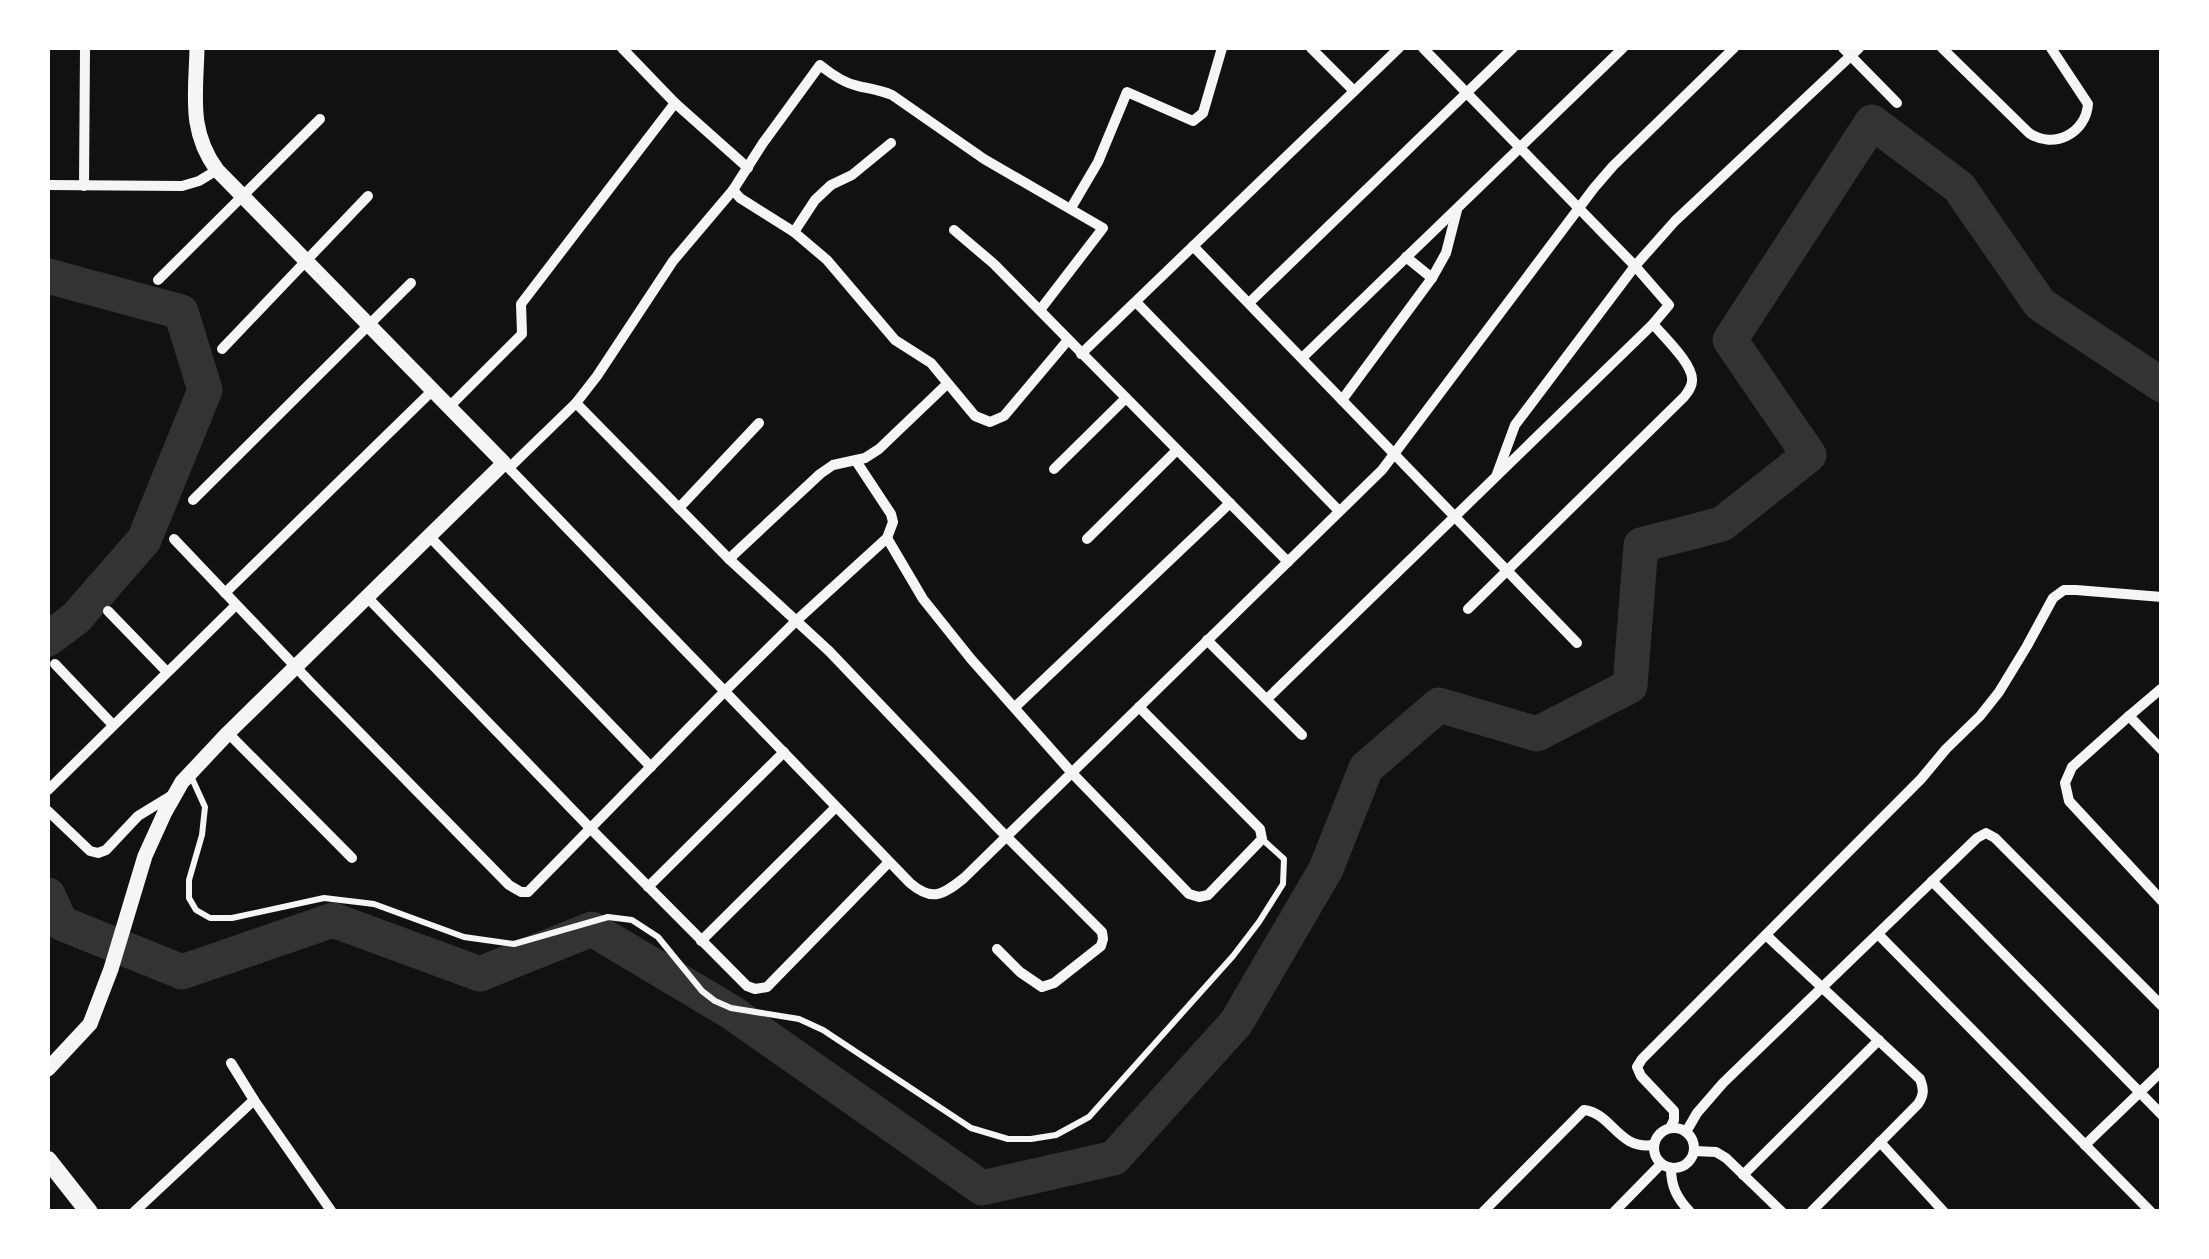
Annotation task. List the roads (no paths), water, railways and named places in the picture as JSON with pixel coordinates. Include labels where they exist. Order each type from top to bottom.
[{"type":"main road","points":[[48,1160],[89,1212]]},
{"type":"street","points":[[84,186],[85,48]]},
{"type":"street","points":[[197,48],[198,137],[218,170],[910,883],[930,896],[954,887],[1394,454],[1613,166],[1734,48]]},
{"type":"street","points":[[622,48],[675,103],[748,168]]},
{"type":"street","points":[[1071,208],[1098,162],[1127,92],[1192,121],[1203,114],[1222,48]]},
{"type":"street","points":[[1311,48],[1354,91]]},
{"type":"street","points":[[1082,354],[1399,48]]},
{"type":"street","points":[[1267,699],[1654,324],[1669,305],[1636,266],[1423,48]]},
{"type":"street","points":[[1248,303],[1513,48]]},
{"type":"street","points":[[1302,358],[1623,48]]},
{"type":"street","points":[[1942,48],[2029,133],[2051,142],[2064,138],[2082,124],[2088,104],[2051,48]]},
{"type":"street","points":[[1495,479],[1515,425],[1636,266],[1675,221],[1851,50],[1897,104]]},
{"type":"street","points":[[48,1070],[90,1024],[156,831],[190,772],[429,536],[576,403],[673,261],[733,190],[820,66],[844,81],[892,96],[984,159],[1103,228],[1040,310]]},
{"type":"street","points":[[449,407],[522,334],[521,304],[675,103]]},
{"type":"street","points":[[158,280],[320,119]]},
{"type":"street","points":[[794,232],[815,200],[831,185],[852,175],[891,143]]},
{"type":"street","points":[[48,185],[182,186],[218,170]]},
{"type":"street","points":[[733,190],[828,260],[895,340],[931,363],[975,416],[994,422],[1004,416],[1068,340]]},
{"type":"street","points":[[222,349],[368,196]]},
{"type":"street","points":[[1342,400],[1432,278],[1446,254],[1457,208]]},
{"type":"street","points":[[954,230],[994,264],[1288,562]]},
{"type":"street","points":[[1193,246],[1577,643]]},
{"type":"street","points":[[1406,257],[1432,278]]},
{"type":"street","points":[[193,500],[411,283]]},
{"type":"street","points":[[1136,302],[1339,511]]},
{"type":"street","points":[[1468,609],[1692,386],[1688,366],[1654,324]]},
{"type":"street","points":[[728,558],[820,474],[833,465],[865,458],[948,384]]},
{"type":"street","points":[[226,594],[433,390]]},
{"type":"street","points":[[1054,469],[1126,398]]},
{"type":"street","points":[[576,403],[728,558],[829,651],[1102,932],[1103,940],[1054,983],[1042,987],[997,949]]},
{"type":"street","points":[[679,508],[759,423]]},
{"type":"street","points":[[1087,540],[1177,450]]},
{"type":"street","points":[[174,540],[509,884],[528,892],[726,690],[887,538],[893,522],[891,514],[856,460]]},
{"type":"street","points":[[1015,706],[1230,503]]},
{"type":"street","points":[[429,536],[652,766]]},
{"type":"street","points":[[887,538],[923,599],[1072,773],[1190,894],[1208,895],[1262,839],[1260,829],[1139,707]]},
{"type":"street","points":[[1670,1128],[1686,1132],[1694,1151],[1679,1168],[1666,1166],[1655,1156],[1653,1145],[1670,1128],[1674,1111],[1641,1076],[1637,1067],[1642,1059],[1922,778],[1990,704],[2028,646],[2052,598],[2064,590],[2162,597]]},
{"type":"street","points":[[367,597],[746,986],[767,987],[890,862]]},
{"type":"street","points":[[49,784],[236,605]]},
{"type":"street","points":[[108,610],[167,672]]},
{"type":"street","points":[[1208,640],[1302,736]]},
{"type":"street","points":[[55,664],[113,725]]},
{"type":"street","points":[[2162,688],[2072,767],[2064,783],[2069,801],[2162,901]]},
{"type":"street","points":[[2129,716],[2162,750]]},
{"type":"street","points":[[228,733],[352,858]]},
{"type":"street","points":[[648,887],[784,752]]},
{"type":"street","points":[[48,811],[90,851],[98,853],[106,850],[138,816],[175,793]]},
{"type":"street","points":[[701,941],[836,807]]},
{"type":"street","points":[[1686,1132],[1723,1083],[1976,838],[1986,833],[2162,1006]]},
{"type":"street","points":[[1932,882],[2162,1115]]},
{"type":"street","points":[[1878,934],[2149,1211]]},
{"type":"street","points":[[1766,935],[1920,1079],[1924,1092],[1918,1104],[1811,1212]]},
{"type":"street","points":[[1743,1174],[1879,1040]]},
{"type":"street","points":[[231,1062],[332,1212]]},
{"type":"street","points":[[2086,1145],[2162,1070]]},
{"type":"street","points":[[134,1212],[254,1100]]},
{"type":"street","points":[[1483,1212],[1584,1110],[1594,1112],[1631,1144],[1653,1145]]},
{"type":"street","points":[[1880,1142],[1944,1212]]},
{"type":"street","points":[[1694,1151],[1716,1152],[1726,1158],[1782,1212]]},
{"type":"street","points":[[1614,1212],[1666,1166]]},
{"type":"street","points":[[1666,1166],[1676,1194],[1690,1212]]},
{"type":"lane","points":[[190,772],[206,807],[189,880],[189,898],[196,910],[210,918],[232,918],[324,898],[374,904],[464,937],[514,944],[608,917],[632,920],[658,938],[715,1002],[800,1018],[971,1128],[1008,1139],[1056,1134],[1090,1116],[1233,956],[1283,884],[1284,859],[1262,839]]},
{"type":"waterway","points":[[48,895],[61,923],[182,972],[333,920],[480,974],[592,929],[731,1012],[982,1188],[1114,1158],[1236,1023],[1326,869],[1366,768],[1439,705],[1537,734],[1630,686],[1641,545],[1722,524],[1809,455],[1730,340],[1872,122],[1959,187],[2040,304],[2162,385]]},
{"type":"waterway","points":[[48,276],[181,312],[205,390],[144,540],[76,618],[48,639]]}]
